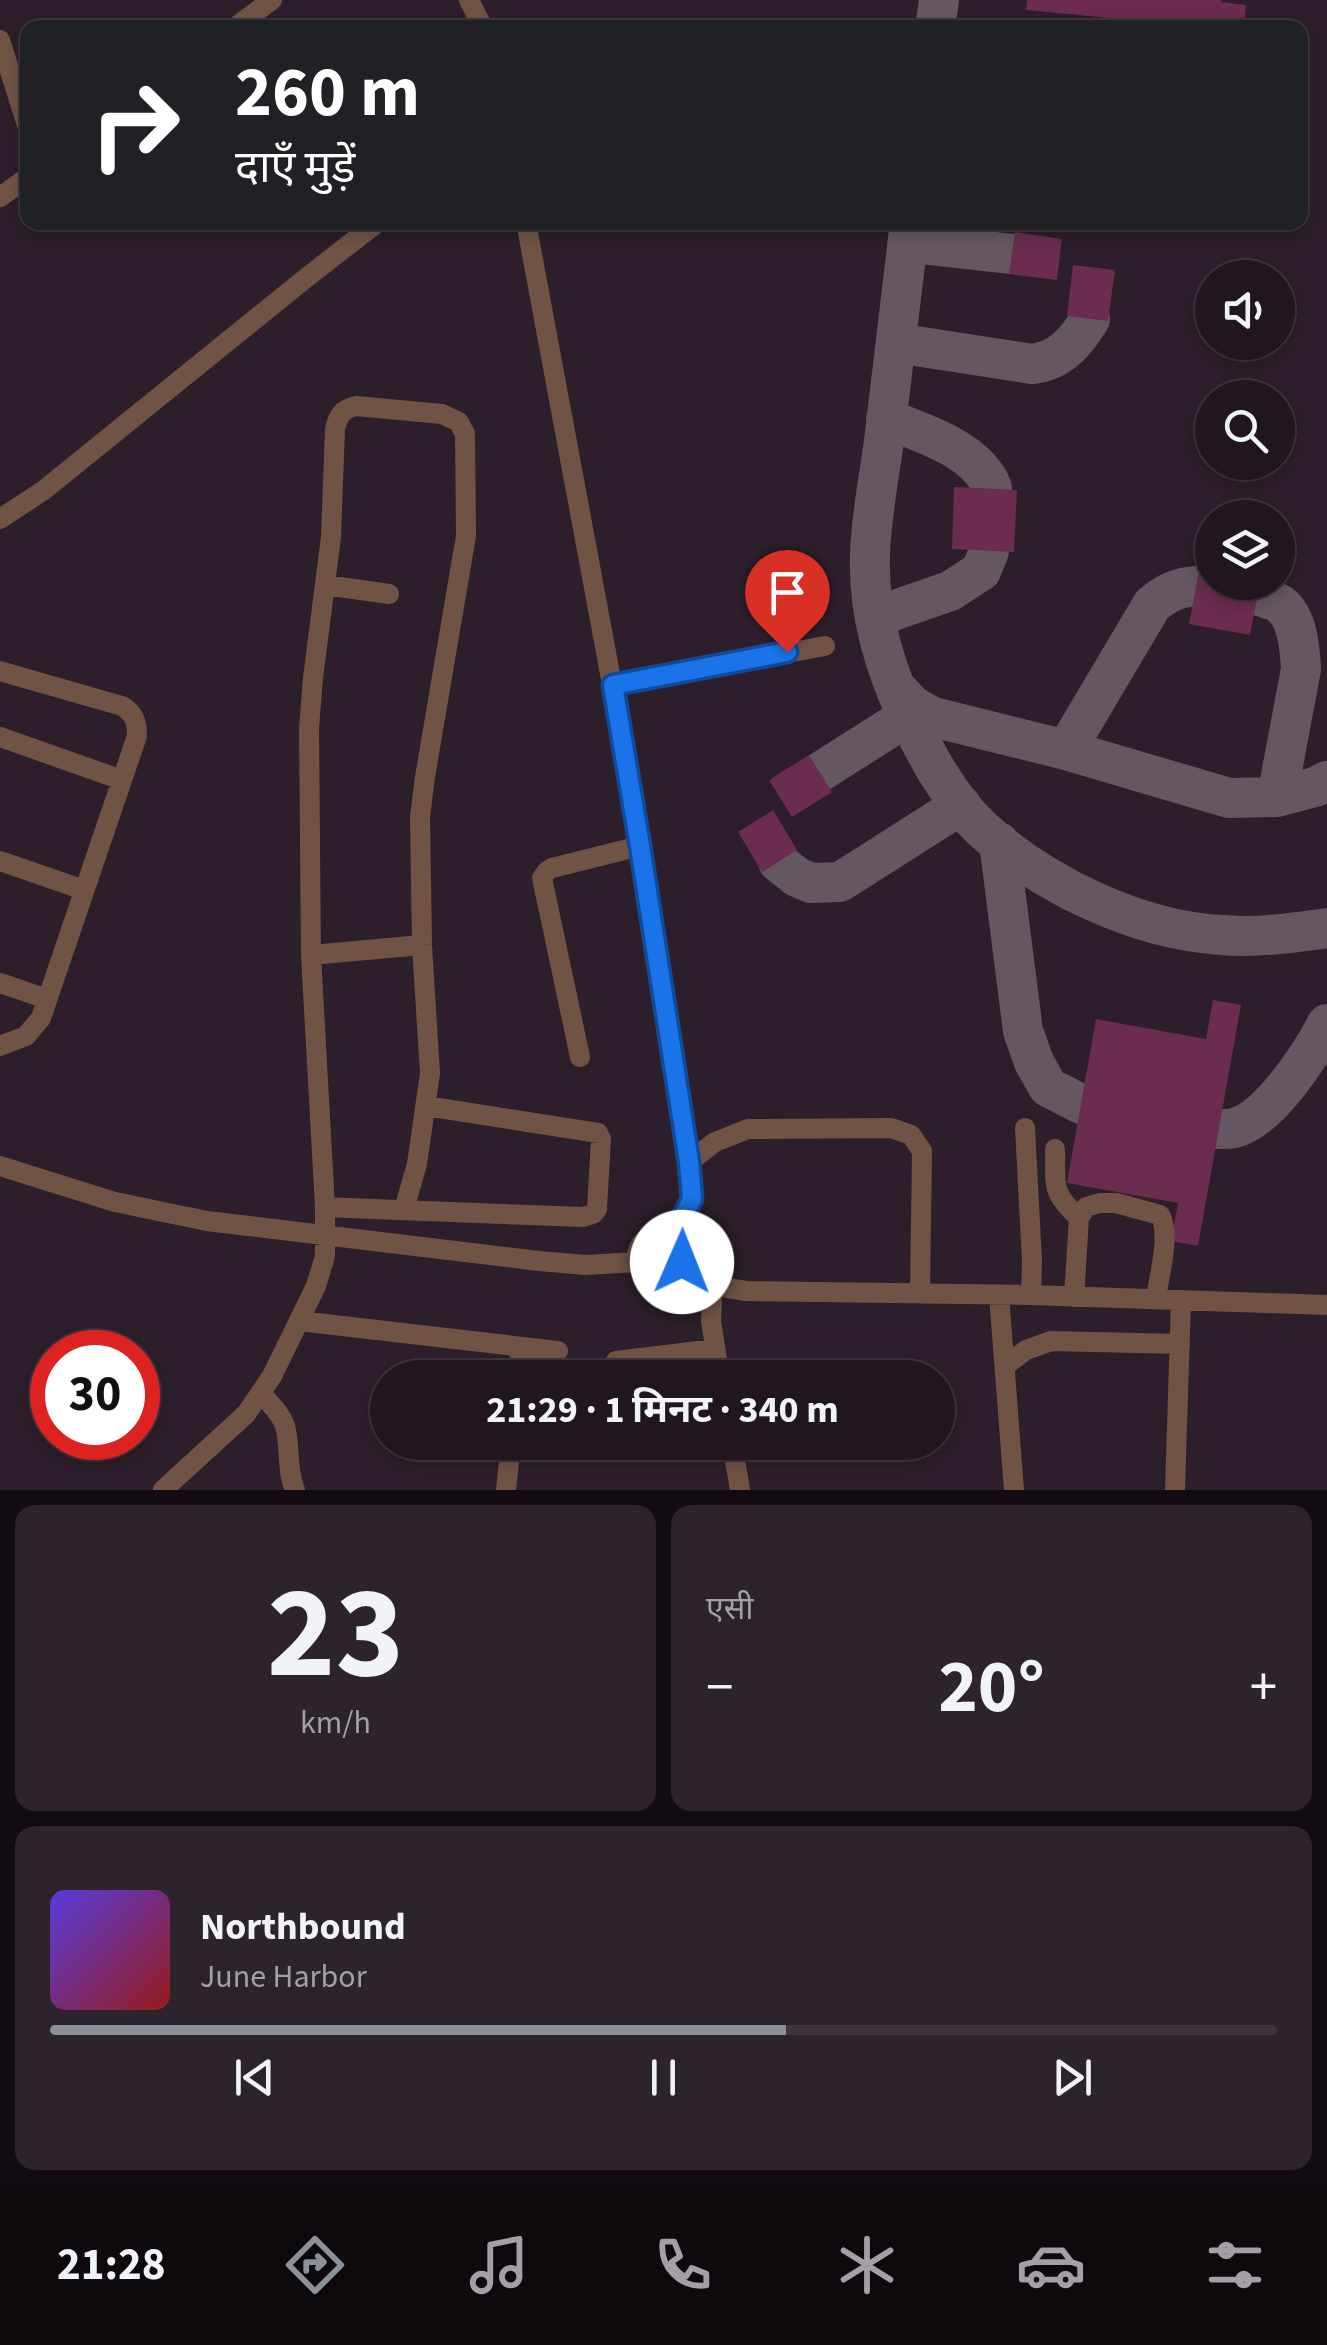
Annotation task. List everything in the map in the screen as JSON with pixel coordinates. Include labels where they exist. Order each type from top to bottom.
[{"type":"street","points":[[245,20],[272,0]]},
{"type":"street","points":[[0,40],[20,103]]},
{"type":"street","points":[[0,519],[44,490],[368,230]]},
{"type":"street","points":[[528,230],[613,685],[689,1162],[692,1199],[672,1238]]},
{"type":"street","points":[[164,1490],[246,1414],[272,1376],[316,1286],[325,1256],[311,955],[309,728],[331,537],[335,429],[343,411],[356,406],[442,414],[459,422],[465,434],[466,536],[420,817],[430,1073],[417,1164],[407,1202],[398,1210]]},
{"type":"street","points":[[326,586],[389,594]]},
{"type":"street","points":[[613,685],[825,646]]},
{"type":"street","points":[[0,672],[122,706],[130,710],[137,724],[137,736],[41,1018],[26,1036],[0,1046]]},
{"type":"street","points":[[0,738],[122,780]]},
{"type":"street","points":[[580,1057],[542,885],[544,874],[552,868],[640,846]]},
{"type":"street","points":[[0,861],[84,890]]},
{"type":"street","points":[[311,955],[422,945]]},
{"type":"street","points":[[0,982],[48,999]]},
{"type":"street","points":[[325,1208],[583,1217],[597,1209],[601,1139],[598,1133],[426,1106]]},
{"type":"street","points":[[689,1162],[716,1142],[748,1129],[892,1128],[911,1135],[922,1151],[920,1294]]},
{"type":"street","points":[[1026,1128],[1031,1295]]},
{"type":"street","points":[[1055,1149],[1058,1194],[1078,1218]]},
{"type":"street","points":[[0,1166],[115,1202],[207,1221],[539,1261],[637,1262]]},
{"type":"street","points":[[1074,1297],[1078,1218],[1086,1207],[1116,1203],[1163,1218],[1156,1298]]},
{"type":"street","points":[[655,1234],[672,1238],[683,1252],[679,1270],[664,1280],[647,1276],[637,1262],[640,1244],[655,1234]]},
{"type":"street","points":[[679,1270],[746,1291],[1327,1305]]},
{"type":"street","points":[[712,1282],[711,1321],[716,1360]]},
{"type":"street","points":[[999,1295],[1014,1490]]},
{"type":"street","points":[[1176,1490],[1181,1300]]},
{"type":"street","points":[[298,1321],[558,1352]]},
{"type":"street","points":[[1006,1365],[1026,1350],[1051,1341],[1180,1344]]},
{"type":"street","points":[[520,1360],[521,1347]]},
{"type":"street","points":[[616,1360],[714,1349]]},
{"type":"street","points":[[260,1393],[285,1426],[290,1478],[295,1490]]},
{"type":"street","points":[[506,1490],[508,1460]]},
{"type":"street","points":[[735,1460],[740,1490]]},
{"type":"building","points":[[1027,0],[1221,0],[1246,5],[1245,20],[1131,20],[1026,10]]},
{"type":"building","points":[[1015,232],[1062,239],[1057,280],[1009,274]]},
{"type":"building","points":[[1073,265],[1115,270],[1108,321],[1067,316]]},
{"type":"building","points":[[954,487],[1017,490],[1014,552],[952,549]]},
{"type":"building","points":[[1195,592],[1195,600],[1257,600],[1250,635],[1189,624]]},
{"type":"building","points":[[809,755],[832,792],[792,817],[769,780]]},
{"type":"building","points":[[773,810],[797,850],[762,872],[738,832]]},
{"type":"building","points":[[1213,1000],[1241,1005],[1198,1246],[1171,1241],[1178,1203],[1067,1183],[1096,1019],[1206,1039]]},
{"type":"taxiway","points":[[936,20],[939,0]]},
{"type":"taxiway","points":[[909,230],[872,526],[870,575],[875,616],[891,677],[931,761],[959,804],[982,829],[1034,868],[1093,901],[1157,924],[1221,935],[1327,928]]},
{"type":"taxiway","points":[[913,243],[1012,254]]},
{"type":"taxiway","points":[[896,343],[1032,364],[1051,359],[1066,349],[1090,319]]},
{"type":"taxiway","points":[[886,419],[962,453],[985,475],[992,488]]},
{"type":"taxiway","points":[[875,617],[950,591],[981,571],[989,551]]},
{"type":"taxiway","points":[[1066,750],[1152,605],[1173,591],[1195,586]]},
{"type":"taxiway","points":[[1271,600],[1287,611],[1295,626],[1301,669],[1277,797]]},
{"type":"taxiway","points":[[895,687],[913,706],[933,717],[1066,750],[1229,798],[1277,797],[1327,781]]},
{"type":"taxiway","points":[[820,772],[908,716]]},
{"type":"taxiway","points":[[778,862],[811,883],[840,882],[961,805]]},
{"type":"taxiway","points":[[999,842],[1023,1031],[1048,1087],[1081,1104]]},
{"type":"taxiway","points":[[1219,1129],[1233,1128],[1261,1113],[1300,1068],[1327,1024]]},
{"type":"route","points":[[682,1262],[683,1252],[672,1238],[693,1194],[613,685],[787,652]]}]
